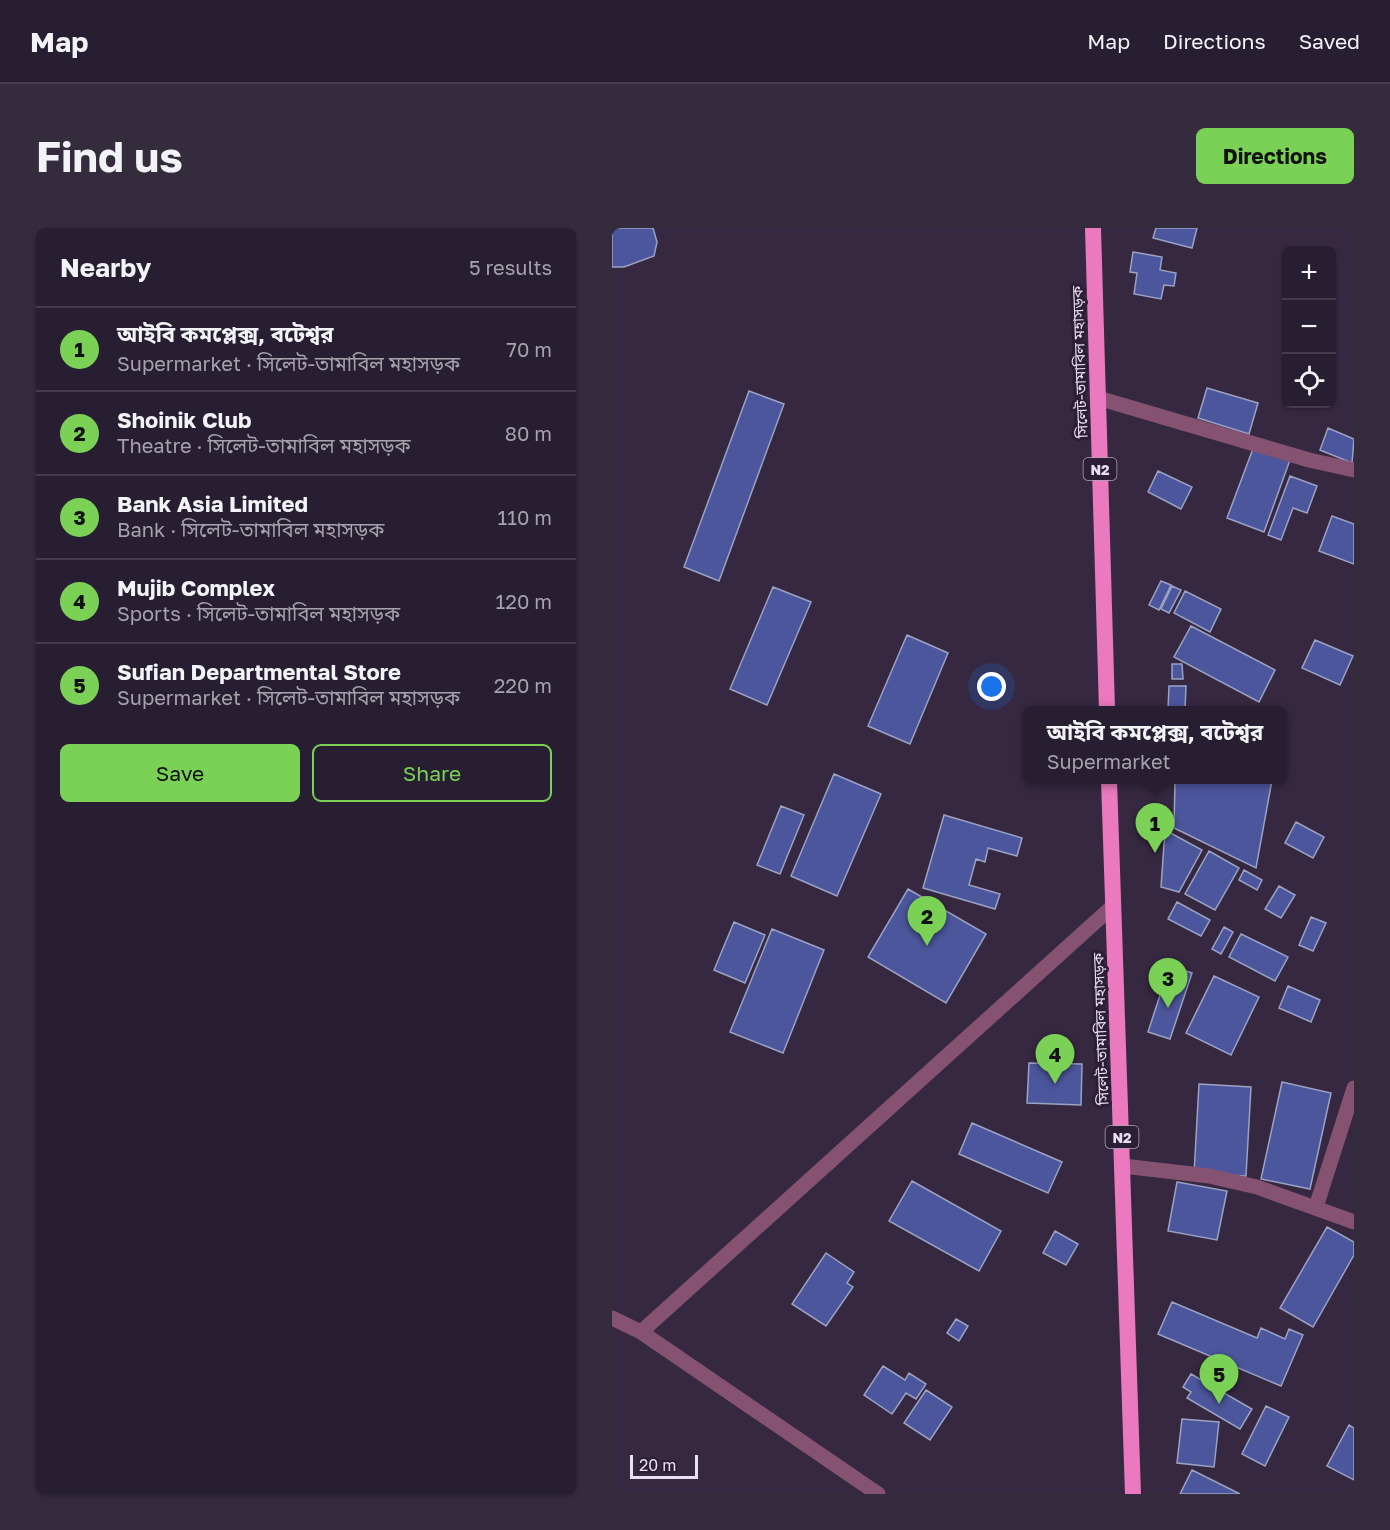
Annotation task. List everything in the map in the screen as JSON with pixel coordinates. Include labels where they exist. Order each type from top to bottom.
[{"type":"highway","name":"সিলেট-তামাবিল মহাসড়ক","points":[[1093,228],[1107,706]]},
{"type":"highway","name":"সিলেট-তামাবিল মহাসড়ক","points":[[1109,784],[1133,1494]]},
{"type":"street","points":[[1098,398],[1309,460],[1354,470]]},
{"type":"street","points":[[641,1332],[1113,906]]},
{"type":"street","points":[[1316,1207],[1354,1088]]},
{"type":"street","points":[[1123,1166],[1209,1176],[1257,1187],[1354,1222]]},
{"type":"street","points":[[612,1318],[641,1332],[878,1494]]},
{"type":"building","points":[[612,228],[653,228],[657,242],[654,256],[624,267],[612,267]]},
{"type":"building","points":[[1156,228],[1197,228],[1192,248],[1153,238]]},
{"type":"building","points":[[1133,252],[1162,257],[1160,270],[1176,273],[1174,286],[1164,285],[1161,299],[1134,294],[1137,273],[1130,272]]},
{"type":"building","points":[[1207,388],[1258,403],[1249,434],[1198,418]]},
{"type":"building","points":[[749,391],[784,404],[719,581],[684,567]]},
{"type":"building","points":[[1328,428],[1354,439],[1352,463],[1320,450]]},
{"type":"building","points":[[1254,446],[1290,460],[1264,532],[1227,518]]},
{"type":"building","points":[[1158,471],[1192,487],[1181,509],[1148,492]]},
{"type":"building","points":[[1290,476],[1317,486],[1307,513],[1293,508],[1281,540],[1268,535]]},
{"type":"building","points":[[1332,516],[1354,524],[1354,564],[1319,551]]},
{"type":"building","points":[[1161,581],[1171,585],[1159,610],[1149,605]]},
{"type":"building","points":[[1172,586],[1181,590],[1169,613],[1161,609]]},
{"type":"building","points":[[773,587],[811,602],[767,705],[730,689]]},
{"type":"building","points":[[1185,591],[1221,609],[1210,632],[1174,613]]},
{"type":"building","points":[[1191,626],[1275,670],[1259,702],[1174,657]]},
{"type":"building","points":[[907,635],[948,653],[910,744],[868,726]]},
{"type":"building","points":[[1315,640],[1353,656],[1340,685],[1302,668]]},
{"type":"building","points":[[1172,664],[1182,664],[1183,679],[1172,679]]},
{"type":"building","points":[[1169,686],[1186,686],[1185,706],[1168,706]]},
{"type":"building","points":[[834,774],[881,794],[837,896],[791,876]]},
{"type":"building","points":[[1175,784],[1271,784],[1256,868],[1174,828]]},
{"type":"building","points":[[781,806],[804,815],[780,874],[757,865]]},
{"type":"building","points":[[944,815],[1022,838],[1017,856],[988,848],[985,862],[976,859],[969,885],[1000,894],[995,909],[923,888]]},
{"type":"building","points":[[1296,822],[1324,837],[1313,858],[1285,843]]},
{"type":"building","points":[[1165,830],[1202,850],[1179,892],[1161,887]]},
{"type":"building","points":[[1209,851],[1239,868],[1215,910],[1185,894]]},
{"type":"building","points":[[1244,870],[1262,880],[1257,890],[1239,880]]},
{"type":"building","points":[[1279,886],[1295,895],[1281,918],[1265,909]]},
{"type":"building","points":[[908,889],[986,934],[946,1003],[868,957]]},
{"type":"building","points":[[1177,902],[1210,920],[1201,936],[1168,919]]},
{"type":"building","points":[[1311,917],[1326,923],[1313,951],[1299,945]]},
{"type":"building","points":[[734,922],[765,935],[745,983],[714,970]]},
{"type":"building","points":[[1224,927],[1233,932],[1221,954],[1212,949]]},
{"type":"building","points":[[772,929],[824,950],[783,1053],[730,1032]]},
{"type":"building","points":[[1241,934],[1288,957],[1275,981],[1229,957]]},
{"type":"building","points":[[1161,963],[1192,973],[1170,1039],[1148,1032],[1164,983],[1156,981]]},
{"type":"building","points":[[1214,976],[1259,997],[1231,1055],[1186,1033]]},
{"type":"building","points":[[1288,986],[1320,1000],[1311,1022],[1279,1008]]},
{"type":"building","points":[[1029,1063],[1082,1064],[1081,1105],[1027,1103]]},
{"type":"building","points":[[1282,1082],[1331,1093],[1310,1189],[1261,1179]]},
{"type":"building","points":[[1199,1084],[1251,1087],[1246,1176],[1194,1174]]},
{"type":"building","points":[[972,1123],[1062,1162],[1048,1193],[959,1154]]},
{"type":"building","points":[[912,1181],[1001,1231],[979,1271],[889,1221]]},
{"type":"building","points":[[1177,1182],[1227,1191],[1217,1240],[1168,1231]]},
{"type":"building","points":[[1327,1227],[1354,1242],[1354,1255],[1313,1327],[1280,1308]]},
{"type":"building","points":[[1055,1231],[1078,1244],[1066,1265],[1043,1253]]},
{"type":"building","points":[[826,1253],[854,1272],[847,1283],[853,1287],[826,1326],[792,1304]]},
{"type":"building","points":[[1172,1302],[1257,1338],[1261,1328],[1285,1339],[1289,1329],[1303,1335],[1281,1386],[1158,1334]]},
{"type":"building","points":[[956,1319],[968,1326],[959,1341],[947,1333]]},
{"type":"building","points":[[883,1366],[905,1380],[909,1373],[926,1384],[916,1399],[906,1393],[892,1414],[864,1395]]},
{"type":"building","points":[[1191,1374],[1252,1409],[1240,1429],[1187,1398],[1191,1392],[1183,1387]]},
{"type":"building","points":[[926,1390],[952,1407],[930,1440],[904,1423]]},
{"type":"building","points":[[1266,1406],[1289,1417],[1265,1466],[1242,1454]]},
{"type":"building","points":[[1182,1419],[1219,1422],[1214,1467],[1177,1463]]},
{"type":"building","points":[[1349,1425],[1354,1428],[1354,1480],[1327,1466]]},
{"type":"building","points":[[1192,1470],[1240,1494],[1180,1494]]},
{"type":"place","name":"আইবি কমপ্লেক্স, বটেশ্বর","points":[[1155,853]]},
{"type":"place","name":"Shoinik Club","points":[[927,946]]},
{"type":"place","name":"Bank Asia Limited","points":[[1168,1008]]},
{"type":"place","name":"Mujib Complex","points":[[1055,1084]]},
{"type":"place","name":"Sufian Departmental Store","points":[[1219,1404]]}]
